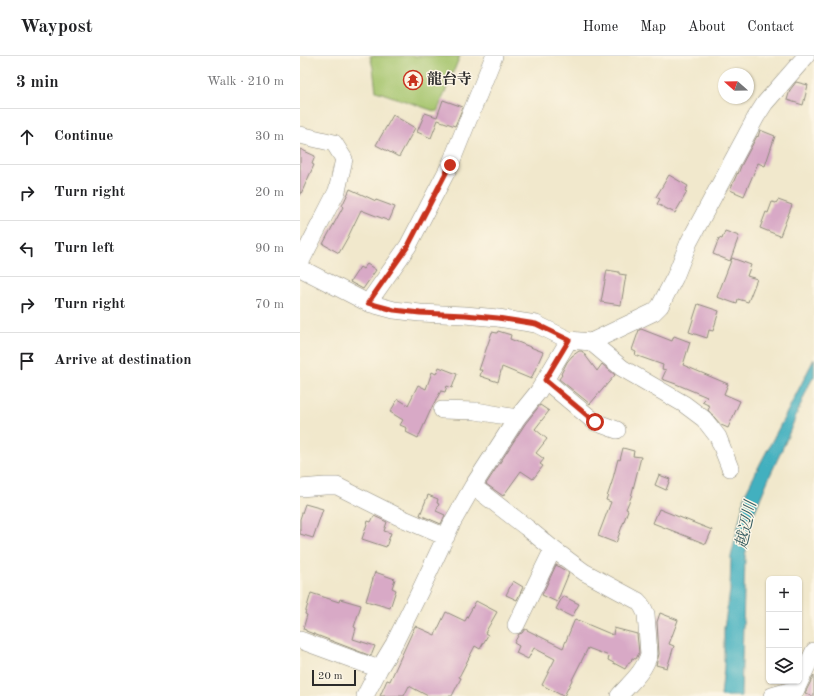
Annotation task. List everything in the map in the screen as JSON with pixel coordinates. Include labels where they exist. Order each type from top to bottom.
[{"type":"street","points":[[368,303],[408,246],[450,165],[494,56]]},
{"type":"street","points":[[300,268],[368,303],[394,310],[498,318],[536,324],[569,340],[591,342],[654,312],[660,306],[675,277],[689,242],[756,116],[765,103],[806,56]]},
{"type":"street","points":[[300,135],[334,143],[344,159],[337,191],[300,263]]},
{"type":"street","points":[[365,696],[397,637],[453,521],[473,486],[517,418],[538,392],[569,340]]},
{"type":"street","points":[[591,342],[622,368],[684,404],[704,418],[718,437],[730,468]]},
{"type":"street","points":[[545,380],[595,422],[617,430]]},
{"type":"street","points":[[442,410],[476,411],[517,418]]},
{"type":"street","points":[[300,488],[337,486],[397,516],[446,537]]},
{"type":"street","points":[[473,486],[584,572],[638,602],[644,609],[646,614],[648,658],[646,664],[619,696]]},
{"type":"street","points":[[516,625],[553,549]]},
{"type":"street","points":[[300,640],[379,668]]},
{"type":"street","points":[[772,696],[794,692],[814,650]]},
{"type":"green space","name":"龍台寺","points":[[370,56],[460,56],[437,112],[376,91]]},
{"type":"water","name":"越辺川","points":[[814,359],[814,376],[752,518],[745,557],[741,696],[721,696],[724,667],[724,628],[730,591],[731,557],[746,492]]},
{"type":"building","points":[[796,82],[808,85],[803,105],[787,100],[790,90]]},
{"type":"building","points":[[443,100],[463,107],[455,126],[438,120],[431,138],[417,132],[425,113],[437,117]]},
{"type":"building","points":[[393,115],[415,128],[399,157],[376,145]]},
{"type":"building","points":[[760,130],[775,136],[765,166],[758,163],[744,196],[730,190],[737,173],[738,174],[757,136],[758,137]]},
{"type":"building","points":[[300,149],[315,156],[312,164],[314,165],[300,196]]},
{"type":"building","points":[[669,175],[688,186],[685,191],[687,192],[675,213],[657,204],[660,199],[656,197]]},
{"type":"building","points":[[350,189],[376,201],[395,207],[389,221],[361,210],[339,253],[323,244],[343,207],[342,206]]},
{"type":"building","points":[[778,200],[792,205],[780,236],[760,228],[766,212],[768,213],[772,202],[776,203]]},
{"type":"building","points":[[725,231],[739,236],[730,261],[713,254],[719,238],[722,239]]},
{"type":"building","points":[[732,258],[751,265],[747,276],[757,279],[748,302],[738,299],[737,304],[717,297]]},
{"type":"building","points":[[367,264],[376,270],[363,289],[350,282],[360,267],[363,269]]},
{"type":"building","points":[[607,270],[626,275],[621,305],[601,302]]},
{"type":"building","points":[[698,304],[719,311],[713,331],[709,330],[707,338],[689,332]]},
{"type":"building","points":[[641,329],[672,341],[674,336],[690,342],[683,365],[728,384],[724,394],[740,401],[728,428],[721,425],[708,410],[710,406],[702,402],[707,397],[662,379],[666,370],[662,369],[663,365],[635,355],[636,352],[632,350],[639,330]]},
{"type":"building","points":[[498,331],[511,335],[510,339],[543,352],[531,379],[502,367],[498,382],[480,376],[482,370],[479,370],[492,332],[497,333]]},
{"type":"building","points":[[579,351],[582,351],[597,371],[602,364],[615,375],[590,404],[559,379],[567,362]]},
{"type":"building","points":[[439,367],[457,374],[452,388],[447,386],[445,392],[441,391],[418,438],[406,432],[407,428],[400,425],[403,420],[390,412],[398,399],[408,405],[418,385],[426,389],[432,372],[436,374]]},
{"type":"building","points":[[540,405],[549,411],[535,429],[547,439],[536,453],[544,459],[540,464],[543,466],[533,479],[521,471],[503,496],[486,484],[525,424]]},
{"type":"building","points":[[623,448],[634,451],[633,456],[641,457],[631,497],[626,509],[628,510],[616,543],[598,536],[611,502],[606,500],[618,459],[620,460]]},
{"type":"building","points":[[659,475],[670,479],[666,490],[655,485]]},
{"type":"building","points":[[428,495],[438,499],[437,503],[439,504],[436,511],[445,515],[441,524],[420,515]]},
{"type":"building","points":[[305,504],[323,509],[313,538],[300,534],[300,519]]},
{"type":"building","points":[[659,509],[712,530],[706,544],[653,523]]},
{"type":"building","points":[[374,516],[387,522],[384,531],[391,533],[386,547],[362,539],[368,521],[371,522]]},
{"type":"building","points":[[556,565],[569,573],[557,602],[542,595]]},
{"type":"building","points":[[375,572],[395,579],[392,588],[396,590],[390,608],[366,601]]},
{"type":"building","points":[[513,581],[523,587],[517,600],[506,595]]},
{"type":"building","points":[[311,593],[339,602],[340,599],[361,605],[354,627],[356,628],[353,639],[375,646],[371,656],[303,629],[307,615],[305,614]]},
{"type":"building","points":[[563,596],[579,604],[572,617],[556,609]]},
{"type":"building","points":[[476,601],[497,612],[485,633],[488,635],[480,649],[475,646],[459,677],[461,678],[452,696],[428,696],[409,686],[404,696],[380,696],[387,680],[390,681],[415,626],[435,635],[446,612],[465,621]]},
{"type":"building","points":[[660,613],[678,620],[669,644],[674,646],[667,668],[656,665],[659,654],[657,622]]},
{"type":"building","points":[[575,619],[613,635],[614,628],[637,634],[639,653],[636,659],[632,658],[631,662],[629,662],[625,669],[608,660],[609,656],[588,648],[563,696],[542,685],[555,659],[534,648],[528,659],[516,653],[519,646],[514,643],[519,634],[525,629],[563,648]]},
{"type":"building","points":[[814,675],[814,696],[812,696],[805,693]]},
{"type":"place","name":"龍台寺","points":[[413,80]]},
{"type":"route","points":[[450,165],[408,246],[368,303],[394,310],[498,318],[536,324],[569,340],[545,380],[595,422]]}]
